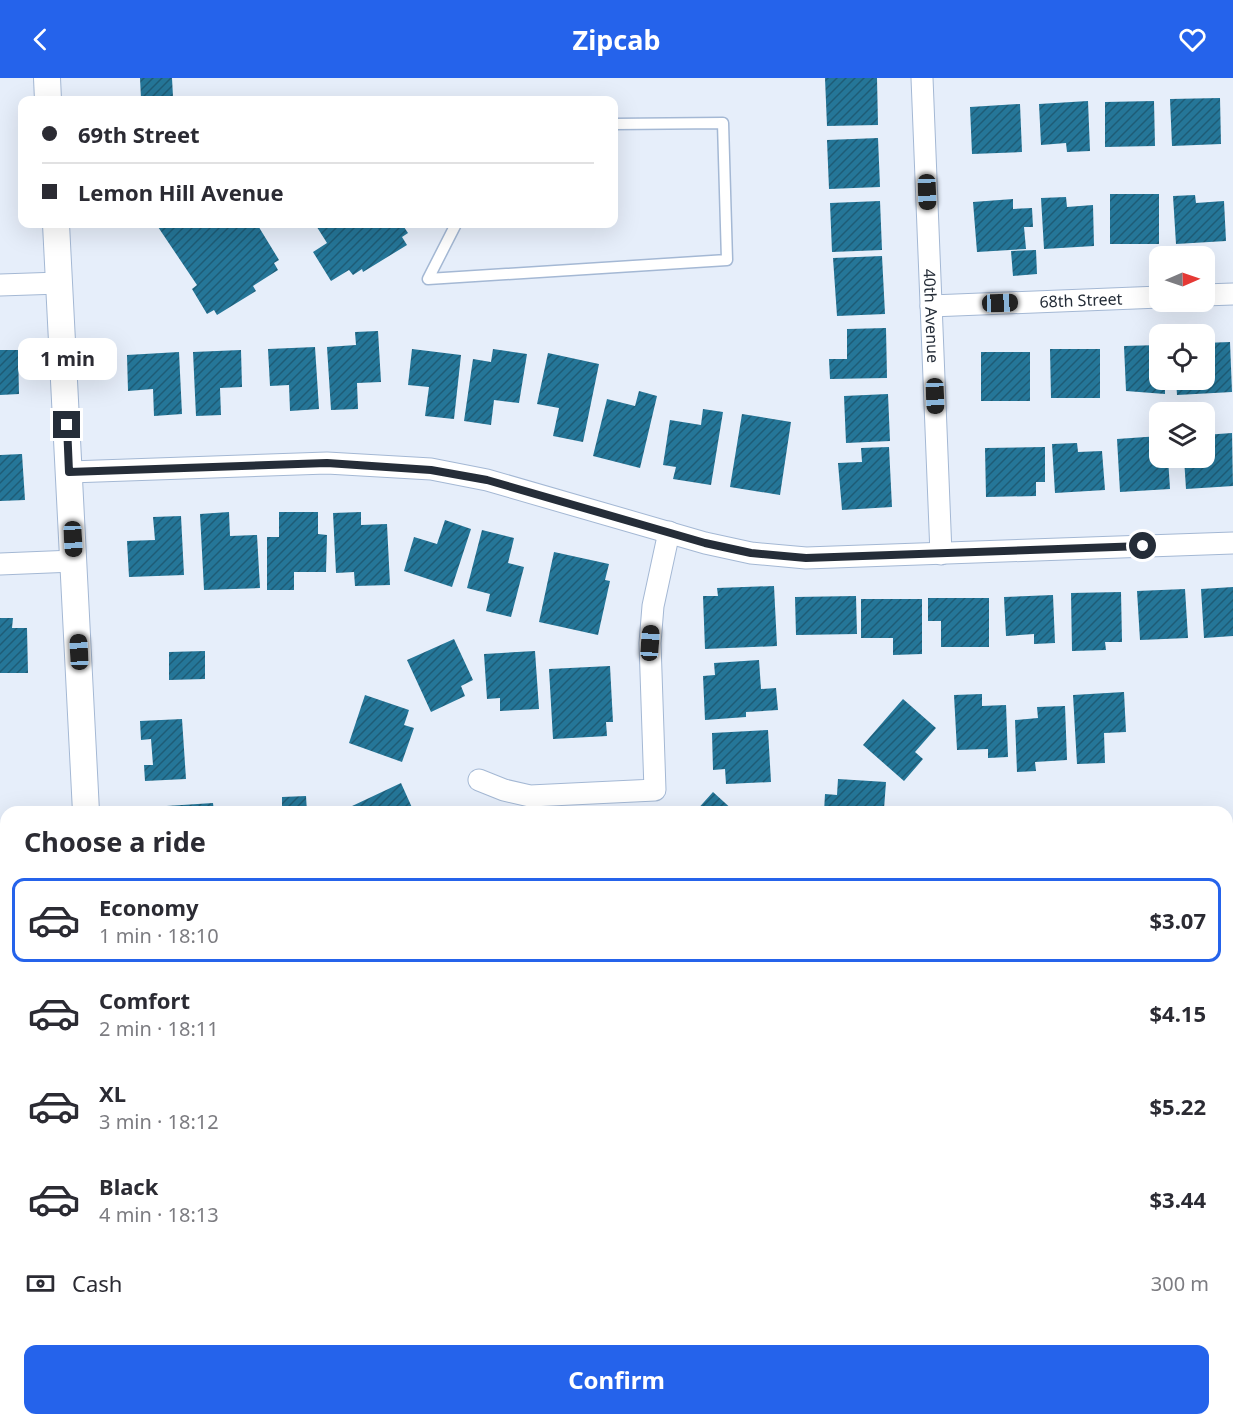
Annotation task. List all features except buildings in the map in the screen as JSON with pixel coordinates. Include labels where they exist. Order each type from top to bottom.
[{"type":"street","points":[[47,78],[48,96]]},
{"type":"street","name":"40th Avenue","points":[[922,78],[941,554]]},
{"type":"street","points":[[56,228],[86,806]]},
{"type":"street","points":[[0,285],[60,283]]},
{"type":"street","points":[[1215,295],[1233,294]]},
{"type":"street","name":"68th Street","points":[[931,306],[1149,297]]},
{"type":"street","points":[[69,472],[327,463],[396,466],[487,480],[751,553],[806,558],[1233,543]]},
{"type":"street","points":[[479,780],[504,790],[530,796],[654,790],[650,643],[653,606],[669,532]]},
{"type":"street","points":[[0,564],[74,561]]},
{"type":"lane","points":[[454,228],[428,279],[727,260],[723,123],[618,124]]},
{"type":"route","points":[[67,425],[69,472],[327,463],[373,464],[431,470],[487,480],[705,543],[751,553],[806,558],[1143,546]]}]
